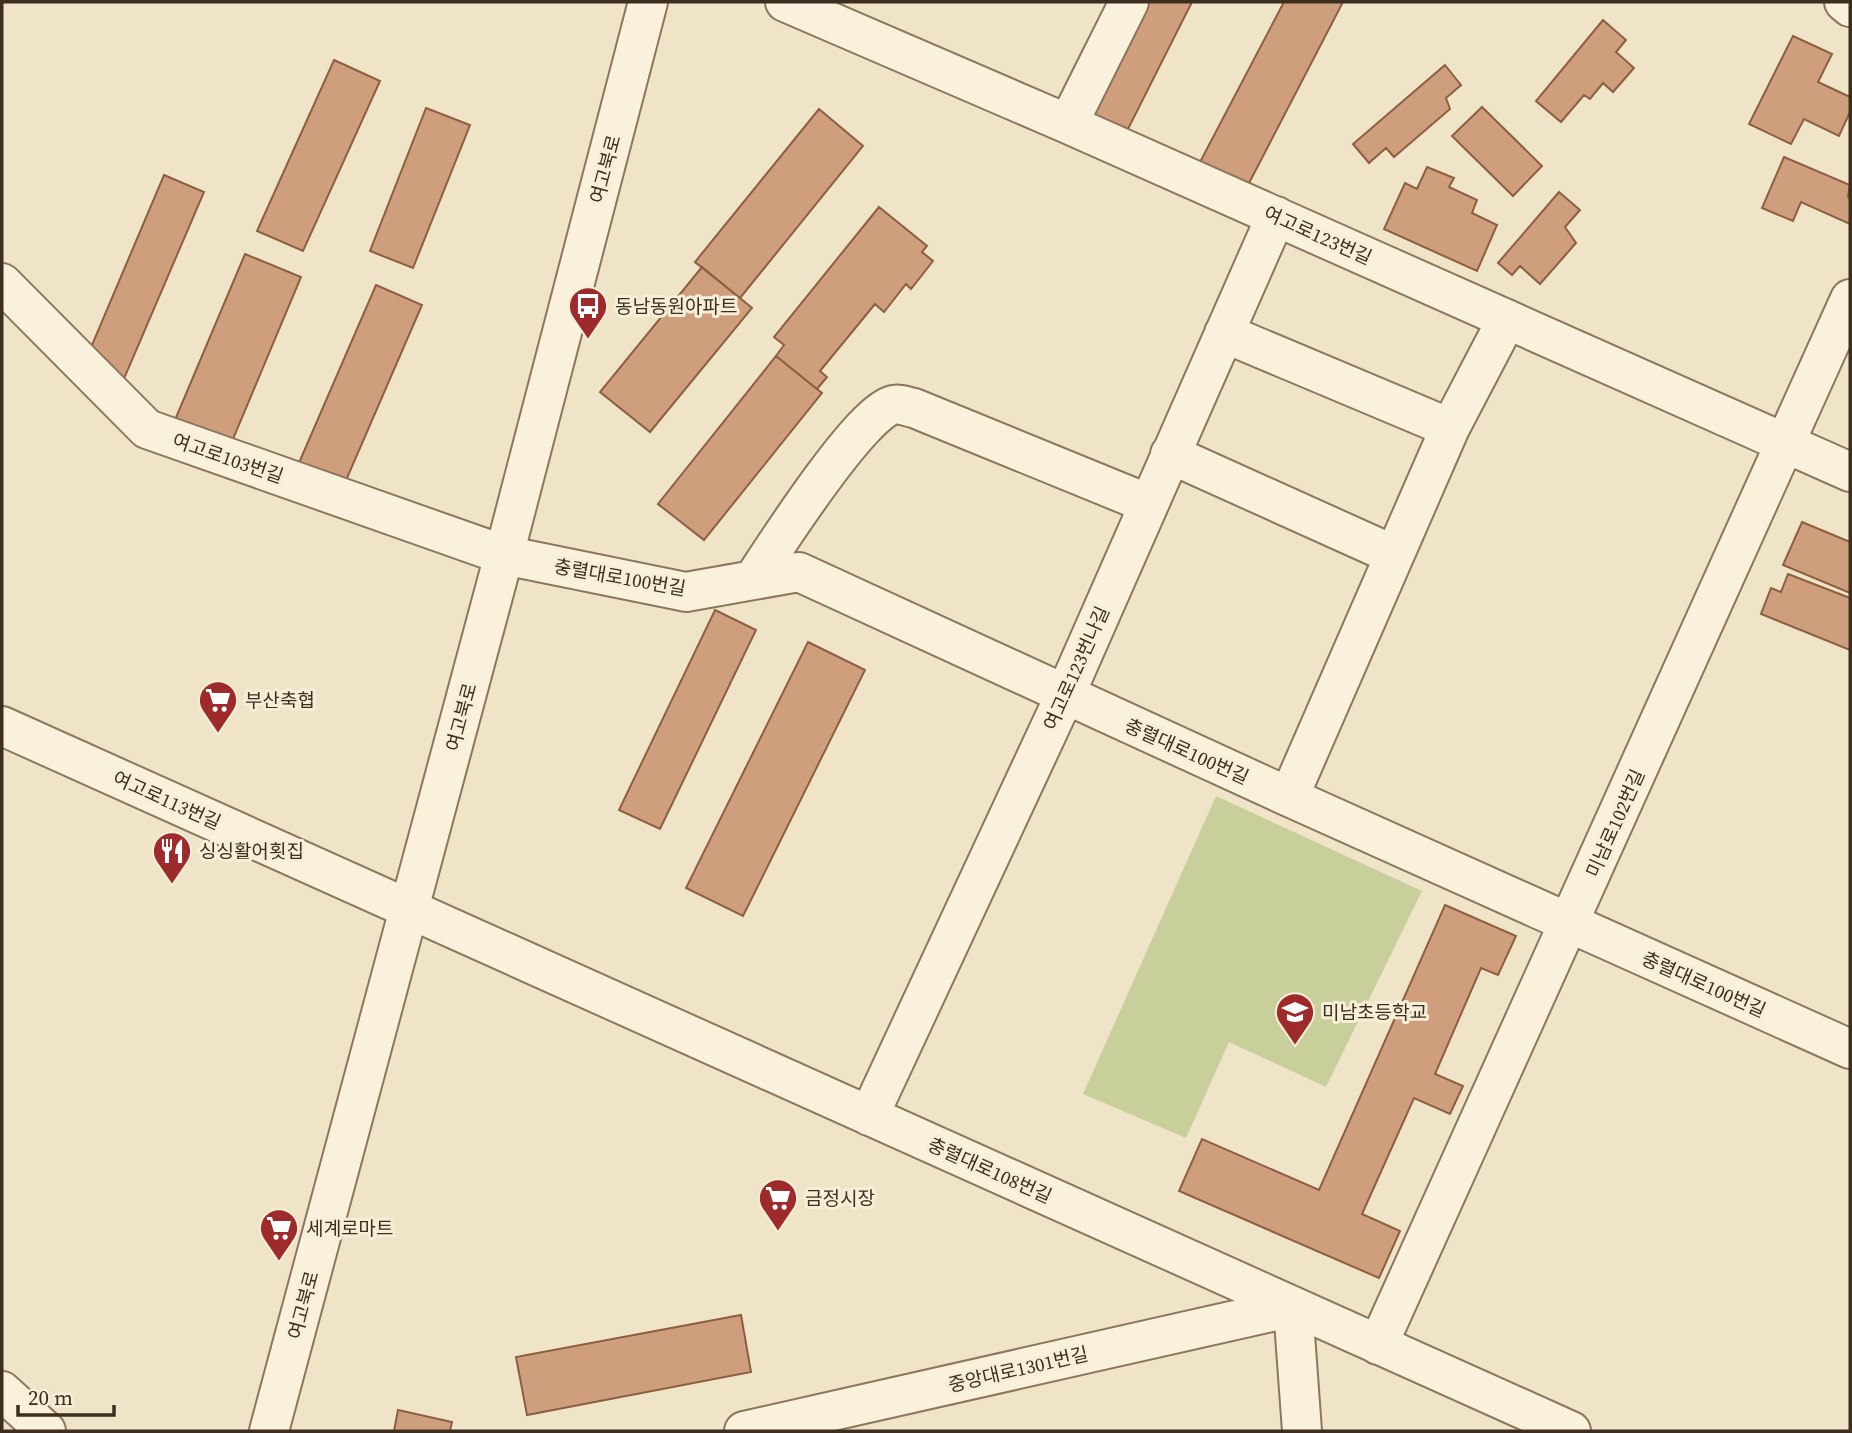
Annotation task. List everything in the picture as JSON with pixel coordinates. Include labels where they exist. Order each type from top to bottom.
[{"type":"street","name":"여고북로","points":[[269,1431],[504,555],[648,2]]},
{"type":"street","name":"여고로123번길","points":[[785,2],[1068,124],[1850,472]]},
{"type":"street","points":[[1068,124],[1129,2]]},
{"type":"street","points":[[1844,2],[1850,7]]},
{"type":"street","name":"여고로123번나길","points":[[869,1116],[1065,695],[1276,216]]},
{"type":"street","name":"여고로103번길","points":[[2,283],[146,429],[504,555]]},
{"type":"street","name":"미남로102번길","points":[[1378,1345],[1850,299]]},
{"type":"street","points":[[1289,797],[1450,428],[1507,319]]},
{"type":"street","points":[[1224,333],[1450,428]]},
{"type":"street","points":[[753,580],[814,488],[877,413],[894,404],[914,408],[1149,504]]},
{"type":"street","points":[[1170,454],[1394,555]]},
{"type":"street","name":"충렬대로100번길","points":[[504,555],[686,592],[799,572],[1289,797],[1850,1049]]},
{"type":"street","name":"여고로113번길","points":[[2,726],[409,909]]},
{"type":"street","name":"충렬대로108번길","points":[[409,909],[1571,1431]]},
{"type":"street","points":[[1293,1307],[1302,1431]]},
{"type":"street","name":"중앙대로1301번길","points":[[744,1431],[1293,1307]]},
{"type":"street","points":[[2,1391],[45,1431]]},
{"type":"green space","points":[[1216,796],[1422,891],[1326,1087],[1229,1042],[1186,1138],[1083,1094]]},
{"type":"building","points":[[1126,2],[1192,2],[1127,131],[1074,105]]},
{"type":"building","points":[[1284,2],[1343,2],[1247,187],[1200,162]]},
{"type":"building","points":[[1603,20],[1626,40],[1616,52],[1634,68],[1613,92],[1603,83],[1590,99],[1584,95],[1561,122],[1536,101]]},
{"type":"building","points":[[1793,36],[1832,54],[1818,82],[1850,97],[1850,112],[1839,136],[1804,119],[1791,144],[1749,124]]},
{"type":"building","points":[[334,60],[380,81],[303,251],[257,231]]},
{"type":"building","points":[[1445,65],[1461,85],[1446,98],[1450,109],[1394,157],[1386,148],[1369,163],[1353,144]]},
{"type":"building","points":[[1482,107],[1542,166],[1513,196],[1452,136]]},
{"type":"building","points":[[426,108],[470,125],[413,268],[370,251]]},
{"type":"building","points":[[819,109],[863,146],[740,298],[695,262]]},
{"type":"building","points":[[1784,157],[1850,185],[1850,224],[1801,202],[1793,221],[1762,208]]},
{"type":"building","points":[[1427,167],[1454,178],[1449,187],[1477,200],[1472,213],[1497,225],[1477,271],[1384,229],[1405,183],[1417,189]]},
{"type":"building","points":[[164,175],[204,192],[120,388],[81,371]]},
{"type":"building","points":[[1559,192],[1580,210],[1565,227],[1576,243],[1540,284],[1520,266],[1512,275],[1498,263]]},
{"type":"building","points":[[879,207],[927,246],[922,252],[933,261],[911,289],[906,284],[884,312],[875,304],[820,371],[827,377],[817,389],[776,356],[784,345],[774,337]]},
{"type":"building","points":[[245,254],[301,277],[228,451],[172,427]]},
{"type":"building","points":[[702,267],[752,308],[650,432],[600,392]]},
{"type":"building","points":[[376,285],[422,305],[344,485],[298,465]]},
{"type":"building","points":[[776,356],[822,393],[704,540],[658,504]]},
{"type":"building","points":[[1802,522],[1850,542],[1850,593],[1783,565]]},
{"type":"building","points":[[1788,574],[1850,598],[1850,650],[1761,614],[1771,588],[1781,592]]},
{"type":"building","points":[[715,610],[756,630],[660,829],[619,810]]},
{"type":"building","points":[[808,642],[865,670],[743,916],[686,888]]},
{"type":"building","points":[[1445,905],[1516,936],[1498,975],[1481,968],[1435,1074],[1463,1086],[1450,1114],[1414,1098],[1362,1214],[1400,1231],[1379,1278],[1179,1191],[1202,1139],[1319,1190]]},
{"type":"building","points":[[741,1315],[751,1372],[527,1415],[516,1357]]},
{"type":"building","points":[[398,1410],[452,1422],[450,1431],[394,1431]]},
{"type":"place","name":"동남동원아파트","points":[[588,340]]},
{"type":"place","name":"부산축협","points":[[218,734]]},
{"type":"place","name":"싱싱활어횟집","points":[[172,885]]},
{"type":"place","name":"미남초등학교","points":[[1295,1046]]},
{"type":"place","name":"금정시장","points":[[778,1232]]},
{"type":"place","name":"세계로마트","points":[[279,1262]]}]
